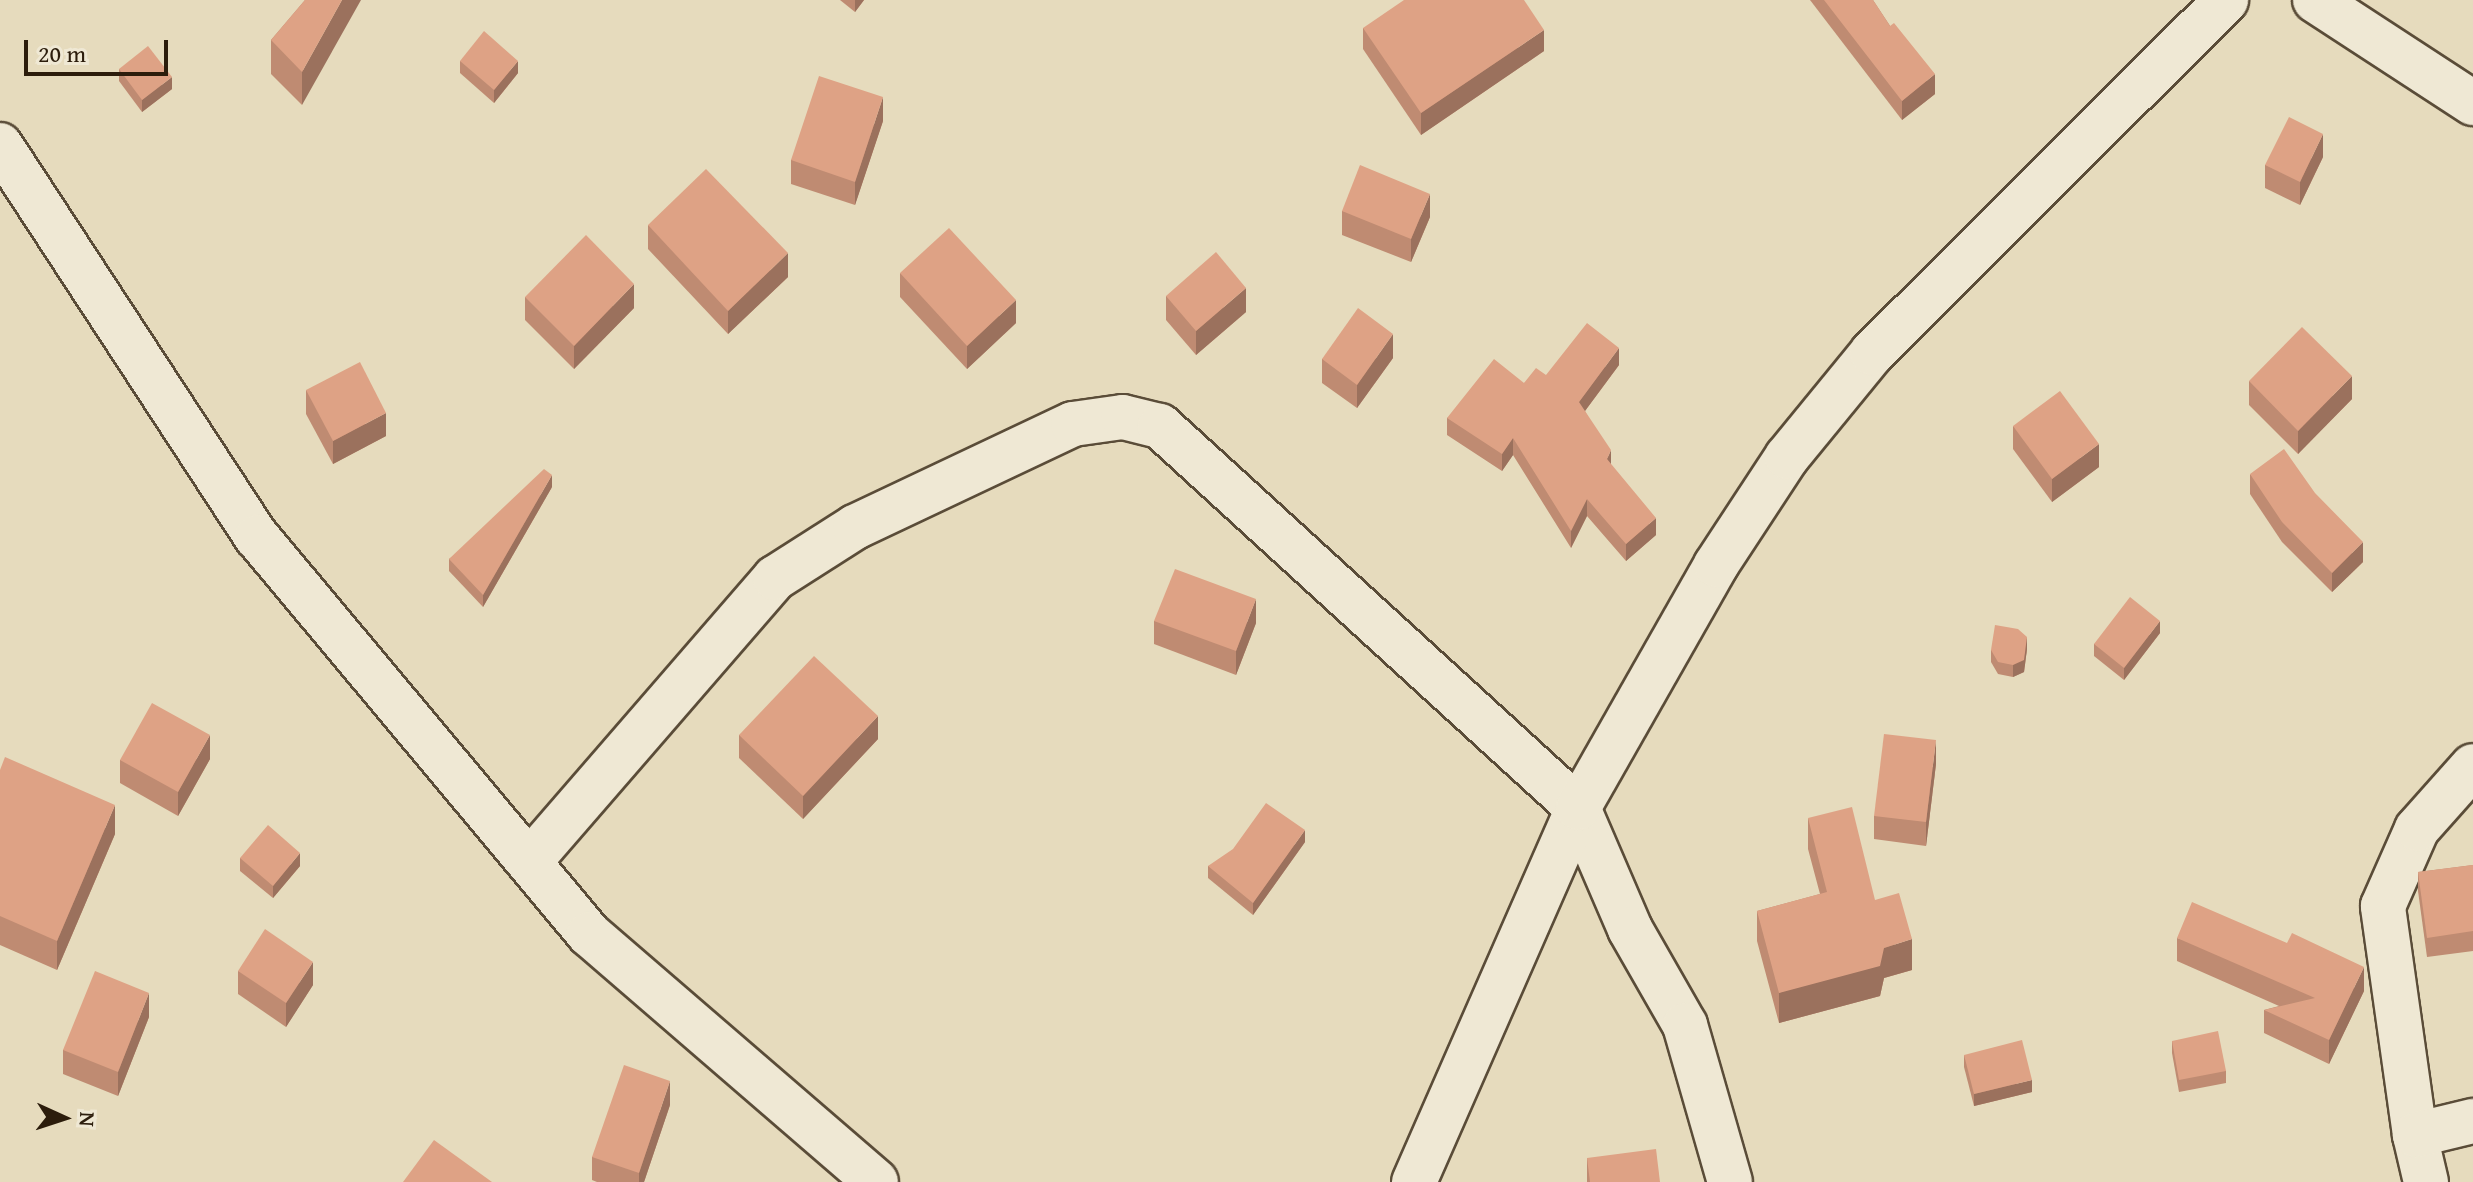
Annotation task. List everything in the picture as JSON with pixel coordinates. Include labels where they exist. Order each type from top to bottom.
[{"type":"street","points":[[1414,1182],[1578,808],[1716,565],[1787,457],[1872,353],[2226,0]]},
{"type":"street","points":[[2315,0],[2473,103]]},
{"type":"street","points":[[0,145],[257,537],[589,934],[876,1182]]},
{"type":"street","points":[[529,862],[775,578],[855,527],[1073,424],[1123,417],[1160,426],[1578,808],[1630,929],[1685,1025],[1730,1182]]},
{"type":"street","points":[[2426,1182],[2415,1135],[2383,906],[2417,829],[2473,766]]},
{"type":"street","points":[[2415,1135],[2473,1121]]},
{"type":"building","points":[[305,0],[342,0],[302,72],[271,40]]},
{"type":"building","points":[[1404,0],[1524,0],[1544,30],[1421,113],[1363,28]]},
{"type":"building","points":[[1824,0],[1873,0],[1890,26],[1894,23],[1935,74],[1902,101]]},
{"type":"building","points":[[484,31],[518,61],[494,90],[460,61]]},
{"type":"building","points":[[148,46],[172,77],[142,100],[119,69]]},
{"type":"building","points":[[819,76],[883,97],[855,182],[791,160]]},
{"type":"building","points":[[2289,117],[2323,134],[2300,182],[2265,165]]},
{"type":"building","points":[[1360,165],[1430,194],[1411,239],[1342,211]]},
{"type":"building","points":[[706,169],[788,253],[728,311],[648,225]]},
{"type":"building","points":[[949,228],[1016,300],[967,346],[900,273]]},
{"type":"building","points":[[586,235],[634,284],[574,346],[525,297]]},
{"type":"building","points":[[1216,252],[1246,288],[1196,331],[1166,296]]},
{"type":"building","points":[[1358,308],[1393,334],[1357,385],[1322,359]]},
{"type":"building","points":[[1587,323],[1619,348],[1579,402],[1611,450],[1607,459],[1656,518],[1626,544],[1587,499],[1571,531],[1513,438],[1502,454],[1447,418],[1494,359],[1524,383],[1536,368],[1546,375]]},
{"type":"building","points":[[2302,327],[2352,376],[2298,431],[2249,381]]},
{"type":"building","points":[[360,362],[386,413],[333,441],[306,390]]},
{"type":"building","points":[[2060,391],[2099,444],[2052,479],[2013,426]]},
{"type":"building","points":[[2284,449],[2315,493],[2363,542],[2332,573],[2282,522],[2250,474]]},
{"type":"building","points":[[544,469],[552,475],[483,595],[449,559]]},
{"type":"building","points":[[1175,569],[1256,599],[1236,651],[1154,621]]},
{"type":"building","points":[[2130,597],[2160,621],[2124,668],[2094,644]]},
{"type":"building","points":[[1995,625],[2018,629],[2027,637],[2024,660],[2013,665],[1998,662],[1991,650]]},
{"type":"building","points":[[814,656],[878,716],[803,796],[739,735]]},
{"type":"building","points":[[152,703],[210,735],[178,792],[120,760]]},
{"type":"building","points":[[1884,734],[1936,740],[1926,822],[1874,816]]},
{"type":"building","points":[[5,757],[115,805],[57,941],[0,916],[0,770]]},
{"type":"building","points":[[1266,803],[1305,830],[1253,903],[1208,866],[1233,849]]},
{"type":"building","points":[[1852,807],[1875,900],[1899,893],[1912,939],[1884,948],[1880,966],[1779,993],[1757,911],[1827,892],[1808,818]]},
{"type":"building","points":[[268,825],[300,853],[273,886],[240,858]]},
{"type":"building","points":[[2473,865],[2473,931],[2427,938],[2418,872]]},
{"type":"building","points":[[2192,902],[2287,943],[2292,933],[2364,967],[2329,1040],[2264,1010],[2315,998],[2177,938]]},
{"type":"building","points":[[265,929],[313,962],[286,1003],[238,971]]},
{"type":"building","points":[[95,971],[149,993],[118,1072],[63,1050]]},
{"type":"building","points":[[2218,1031],[2226,1071],[2179,1080],[2172,1041]]},
{"type":"building","points":[[2022,1040],[2032,1080],[1974,1094],[1964,1055]]},
{"type":"building","points":[[624,1065],[670,1081],[639,1173],[592,1157]]},
{"type":"building","points":[[434,1140],[492,1182],[403,1182]]},
{"type":"building","points":[[1656,1149],[1660,1182],[1590,1182],[1587,1158]]}]
